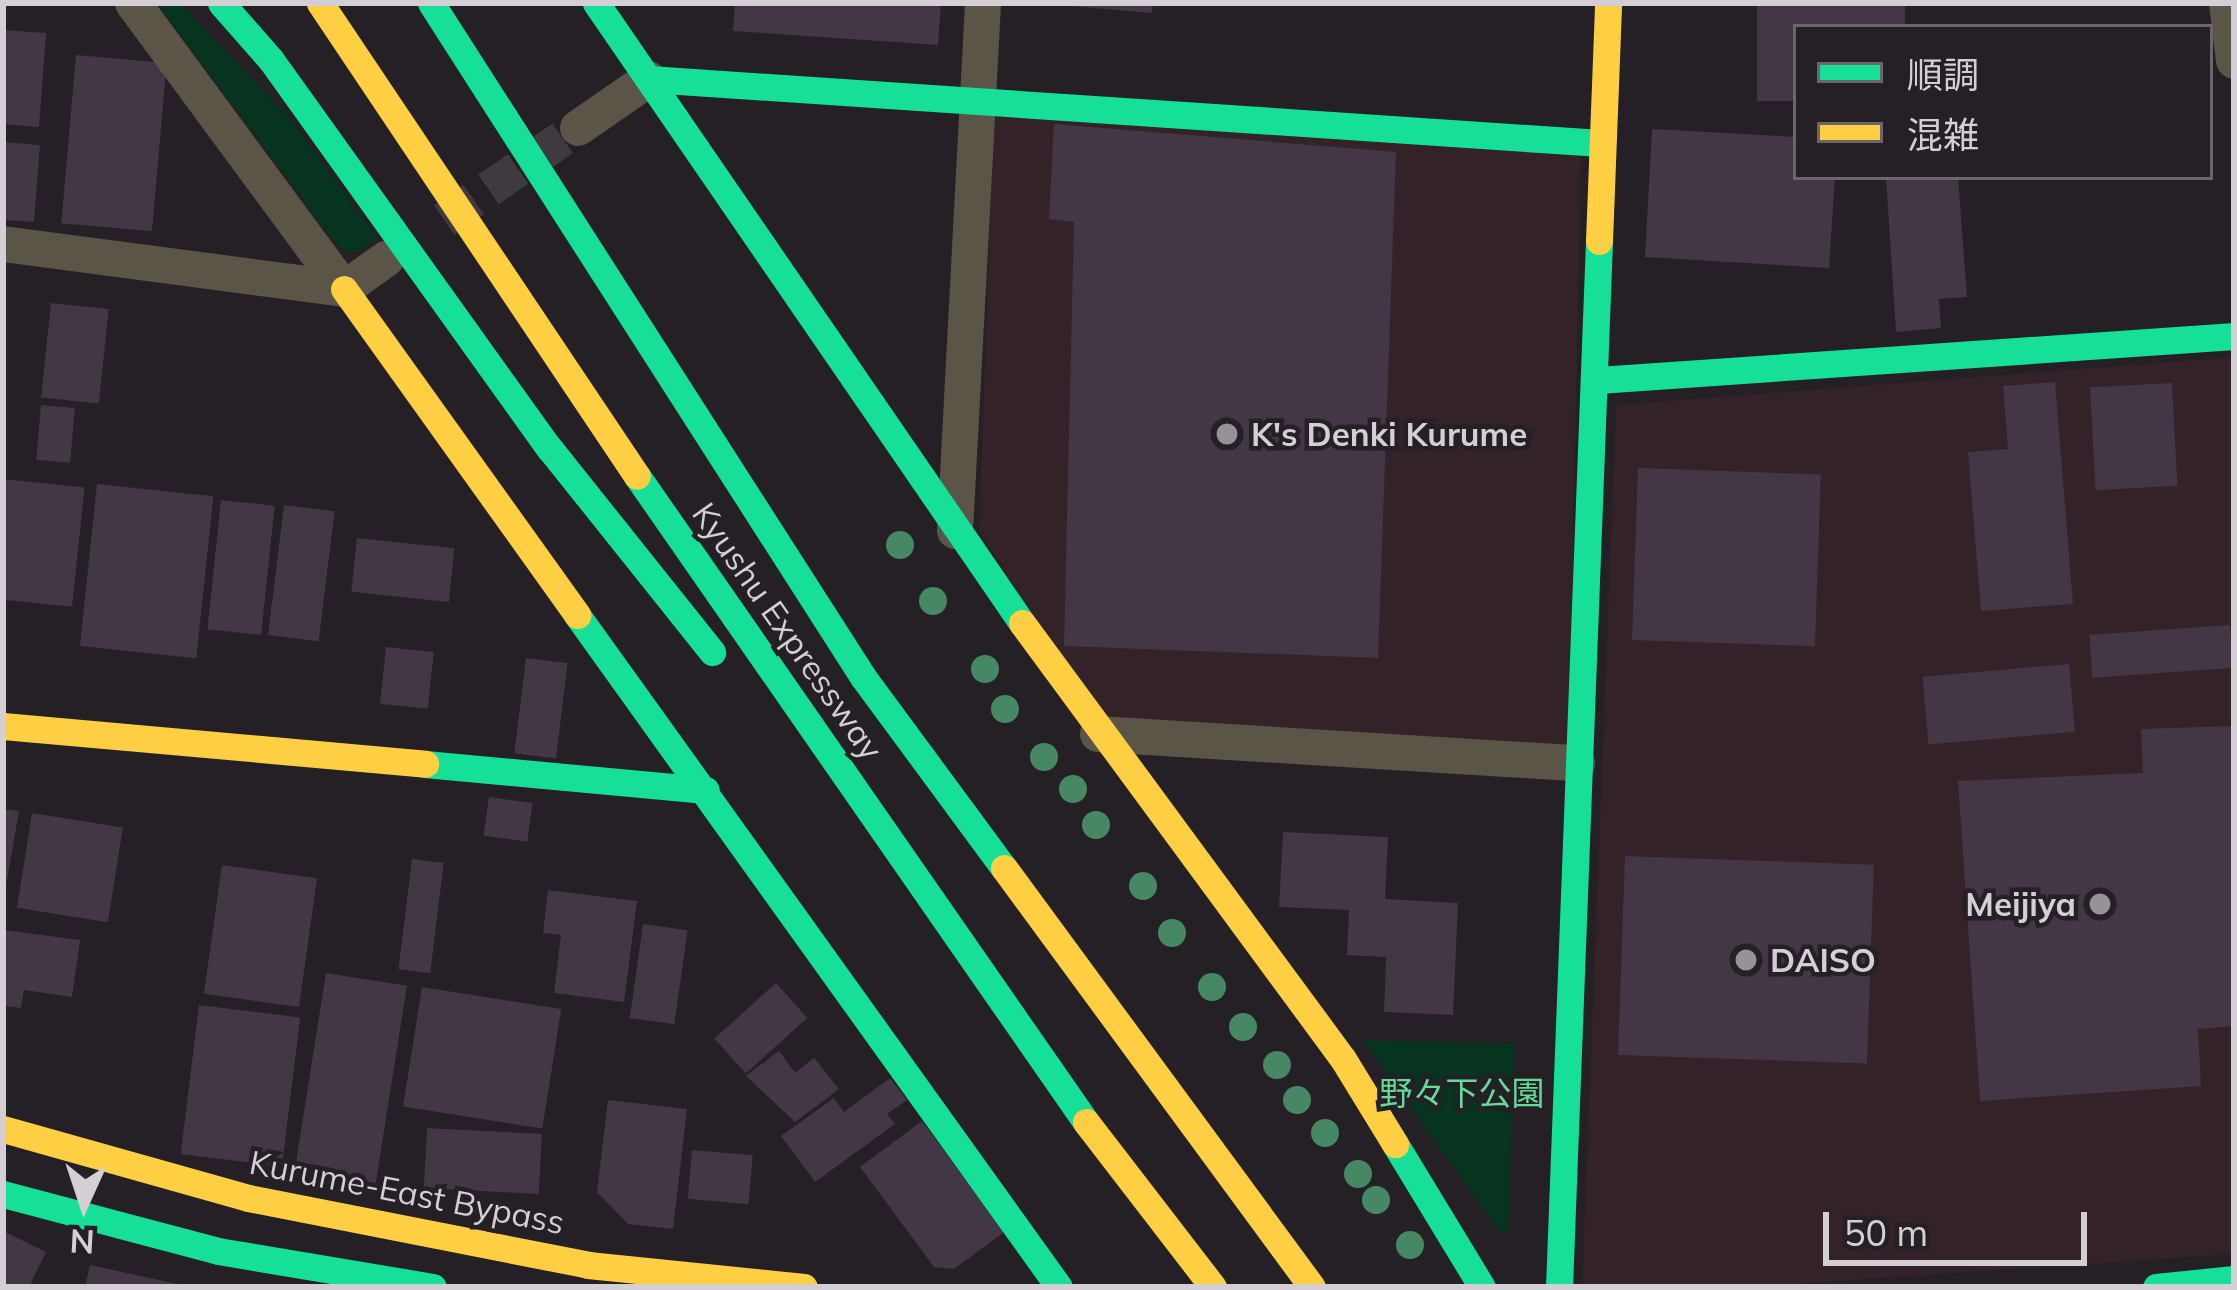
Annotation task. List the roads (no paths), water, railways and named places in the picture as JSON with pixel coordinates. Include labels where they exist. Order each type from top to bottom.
[{"type":"main road","points":[[221,3],[271,60],[550,449],[729,674]]},
{"type":"main road","name":"Kyushu Expressway","points":[[320,3],[596,417],[1072,1103],[1213,1287]]},
{"type":"main road","name":"Kyushu Expressway","points":[[430,3],[863,676],[1312,1287]]},
{"type":"main road","points":[[596,3],[955,532],[1098,734],[1343,1059],[1482,1287]]},
{"type":"main road","points":[[1559,1287],[1577,763],[1598,380],[1608,3]]},
{"type":"main road","points":[[649,79],[1601,143]]},
{"type":"main road","points":[[344,289],[1059,1287]]},
{"type":"main road","points":[[1598,380],[2234,336]]},
{"type":"main road","points":[[3,726],[706,790]]},
{"type":"main road","points":[[789,748],[1072,1103]]},
{"type":"main road","name":"Kurume-East Bypass","points":[[3,1129],[248,1198],[565,1261],[804,1287]]},
{"type":"main road","points":[[3,1194],[218,1251],[433,1287]]},
{"type":"main road","points":[[2156,1287],[2234,1279]]},
{"type":"street","points":[[133,3],[344,289]]},
{"type":"street","points":[[955,532],[983,3]]},
{"type":"street","points":[[2227,3],[2234,61]]},
{"type":"street","points":[[578,128],[649,79]]},
{"type":"street","points":[[3,244],[344,289],[386,260]]},
{"type":"street","points":[[1098,734],[1577,763]]},
{"type":"tunnel","points":[[444,220],[578,128]]},
{"type":"place","name":"K's Denki Kurume","points":[[1227,434]]},
{"type":"place","name":"Meijiya","points":[[2100,904]]},
{"type":"place","name":"DAISO","points":[[1746,960]]},
{"type":"park label","name":"野々下公園","points":[[1462,1093]]}]
